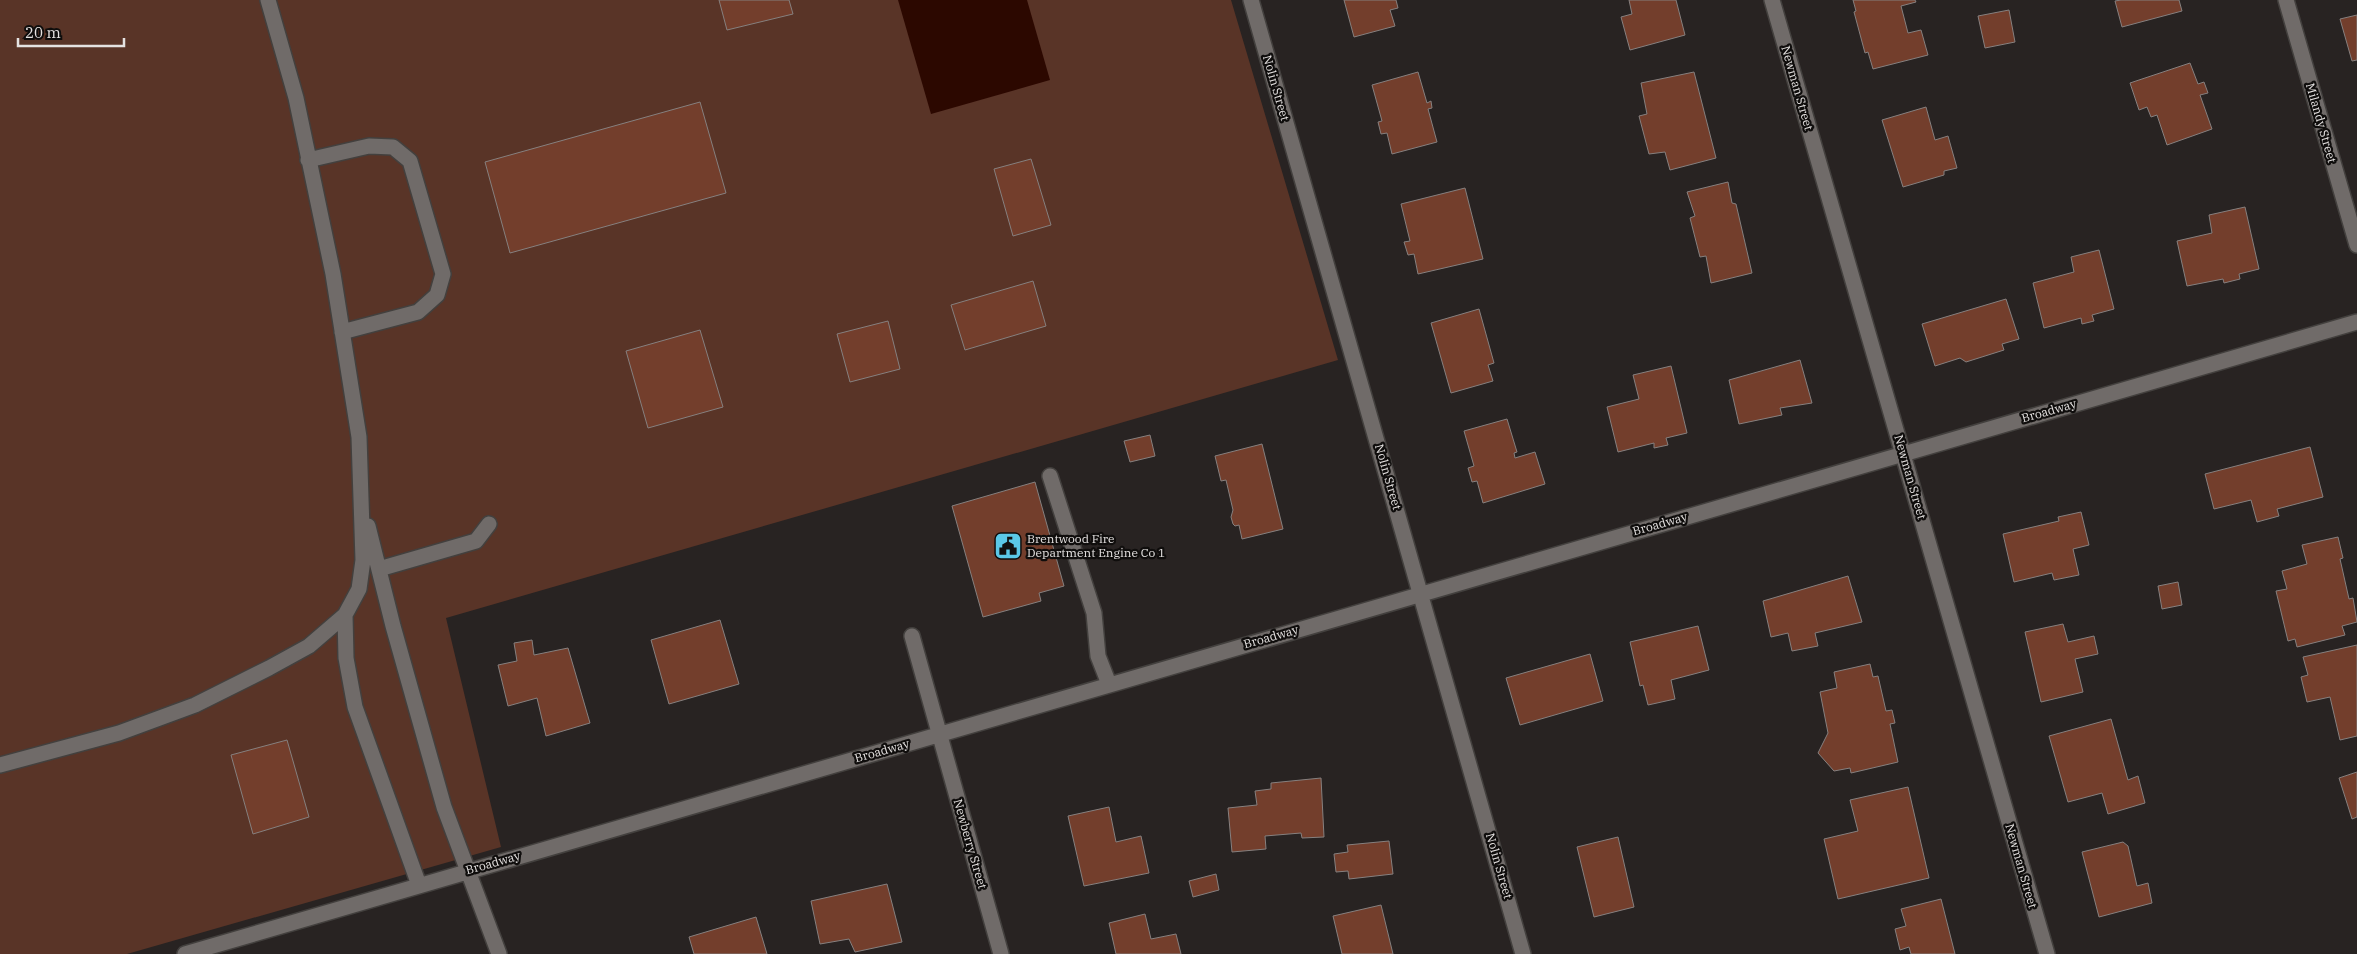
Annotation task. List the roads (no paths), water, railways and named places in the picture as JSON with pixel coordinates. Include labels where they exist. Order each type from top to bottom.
[{"type":"street","points":[[0,765],[119,733],[195,704],[309,646],[345,615],[359,589],[363,560],[359,436],[333,274],[296,98],[268,0]]},
{"type":"street","name":"Nolin Street","points":[[1251,0],[1523,954]]},
{"type":"street","name":"Newman Street","points":[[1772,0],[2047,954]]},
{"type":"street","name":"Milandy Street","points":[[2286,0],[2357,245]]},
{"type":"street","points":[[308,160],[369,146],[393,147],[410,162],[443,274],[437,295],[418,312],[342,332]]},
{"type":"street","name":"Broadway","points":[[185,954],[2357,322]]},
{"type":"street","points":[[1050,476],[1094,613],[1098,656],[1109,684]]},
{"type":"street","points":[[361,495],[379,569],[444,807],[499,954]]},
{"type":"street","points":[[379,569],[476,541],[490,524]]},
{"type":"street","points":[[345,615],[346,658],[355,708],[420,885]]},
{"type":"street","name":"Newberry Street","points":[[912,636],[1001,954]]},
{"type":"place","name":"Brentwood Fire Department Engine Co 1","points":[[1008,546]]}]
